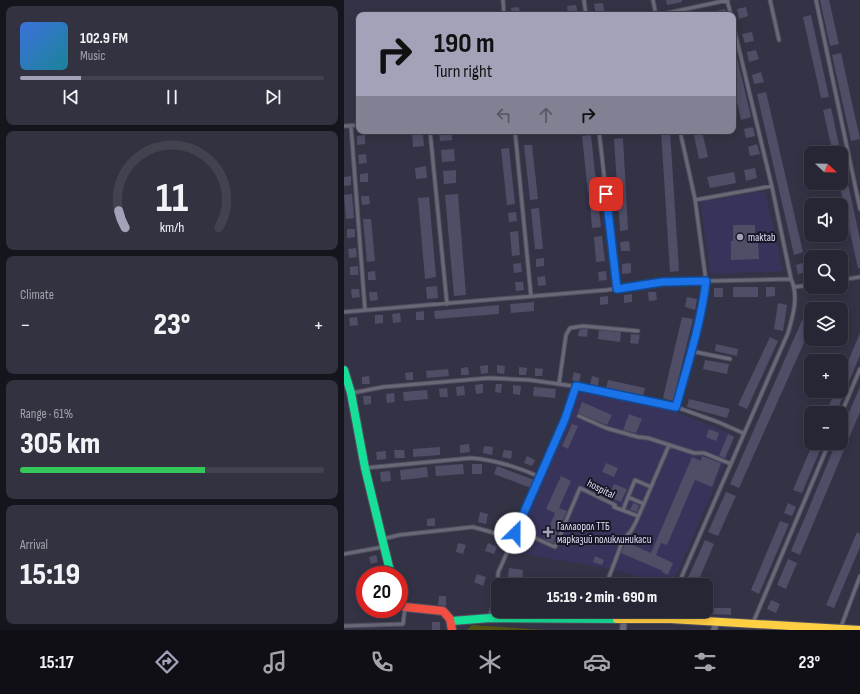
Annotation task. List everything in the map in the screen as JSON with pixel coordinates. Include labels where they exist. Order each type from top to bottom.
[{"type":"street","points":[[344,370],[351,393],[366,468],[389,566]]},
{"type":"street","points":[[408,605],[447,613],[452,621],[452,630]]},
{"type":"street","points":[[452,621],[490,618]]},
{"type":"street","points":[[623,630],[624,618]]},
{"type":"street","points":[[694,618],[717,621],[860,630]]},
{"type":"street","points":[[714,630],[717,621]]},
{"type":"lane","points":[[503,0],[504,12]]},
{"type":"lane","points":[[584,0],[586,12]]},
{"type":"lane","points":[[653,0],[656,12]]},
{"type":"lane","points":[[671,12],[727,0],[730,12]]},
{"type":"lane","points":[[770,0],[779,40]]},
{"type":"lane","points":[[816,0],[860,209]]},
{"type":"lane","points":[[681,578],[743,433],[788,333],[794,312],[794,287],[791,279],[772,186],[736,36]]},
{"type":"lane","points":[[344,126],[356,125]]},
{"type":"lane","points":[[351,126],[365,310]]},
{"type":"lane","points":[[430,134],[447,304]]},
{"type":"lane","points":[[515,134],[531,296]]},
{"type":"lane","points":[[599,134],[617,289]]},
{"type":"lane","points":[[676,407],[692,351],[706,281],[695,200],[681,134]]},
{"type":"lane","points":[[695,200],[772,186]]},
{"type":"lane","points":[[848,279],[860,277]]},
{"type":"lane","points":[[344,312],[617,289],[662,282],[791,279]]},
{"type":"lane","points":[[794,287],[804,286]]},
{"type":"lane","points":[[559,384],[566,335],[570,328],[583,326],[638,331]]},
{"type":"lane","points":[[692,351],[730,359]]},
{"type":"lane","points":[[844,406],[860,369]]},
{"type":"lane","points":[[351,393],[383,387],[490,378],[530,380],[576,386],[676,407],[718,422],[743,433]]},
{"type":"lane","points":[[490,618],[498,583],[498,573],[565,419],[576,386]]},
{"type":"lane","points":[[579,416],[606,428],[648,438],[694,453],[704,453],[731,464]]},
{"type":"lane","points":[[609,578],[623,540],[631,532],[669,445]]},
{"type":"lane","points":[[753,623],[826,450]]},
{"type":"lane","points":[[366,468],[471,458],[487,459],[498,462],[540,477]]},
{"type":"lane","name":"hospital","points":[[623,510],[635,480],[651,488]]},
{"type":"lane","name":"hospital","points":[[517,530],[555,547],[580,488],[615,505],[614,506],[638,516]]},
{"type":"lane","name":"hospital","points":[[628,497],[644,504]]},
{"type":"lane","points":[[344,554],[384,543],[399,535],[473,527],[491,532],[512,541]]},
{"type":"lane","points":[[840,629],[860,576]]},
{"type":"lane","points":[[344,626],[403,624],[403,618]]},
{"type":"shaded area","name":"maktab","points":[[765,191],[783,271],[711,274],[700,202]]},
{"type":"shaded area","points":[[579,392],[674,411],[736,436],[675,578],[640,578],[617,570],[512,552]]},
{"type":"shaded area","points":[[472,625],[545,630],[467,630]]},
{"type":"building","points":[[666,0],[682,0],[682,2],[667,5]]},
{"type":"building","points":[[820,0],[829,0],[839,44],[830,46]]},
{"type":"building","points":[[603,3],[605,12],[595,12],[594,4]]},
{"type":"building","points":[[576,5],[577,12],[568,12],[567,6]]},
{"type":"building","points":[[519,7],[520,12],[512,12],[511,8]]},
{"type":"building","points":[[746,7],[748,16],[739,19],[737,9]]},
{"type":"building","points":[[725,9],[726,12],[716,12]]},
{"type":"building","points":[[811,15],[829,97],[821,98],[803,17]]},
{"type":"building","points":[[752,32],[754,41],[745,43],[742,34]]},
{"type":"building","points":[[756,50],[759,59],[749,62],[747,52]]},
{"type":"building","points":[[736,53],[751,117],[741,120],[736,98]]},
{"type":"building","points":[[841,53],[860,139],[851,141],[832,55]]},
{"type":"building","points":[[761,72],[764,82],[754,84],[752,75]]},
{"type":"building","points":[[766,92],[803,252],[794,255],[757,94]]},
{"type":"building","points":[[831,108],[839,146],[831,146],[823,110]]},
{"type":"building","points":[[753,127],[755,136],[746,138],[744,129]]},
{"type":"building","points":[[423,134],[424,146],[413,147],[412,135]]},
{"type":"building","points":[[439,134],[452,134],[452,140],[440,141]]},
{"type":"building","points":[[661,134],[670,134],[679,271],[670,272]]},
{"type":"building","points":[[694,134],[703,134],[708,157],[699,159]]},
{"type":"building","points":[[365,135],[365,144],[357,145],[357,136]]},
{"type":"building","points":[[591,135],[597,192],[588,193],[582,136]]},
{"type":"building","points":[[623,138],[628,230],[620,231],[614,139]]},
{"type":"building","points":[[757,144],[760,154],[750,156],[748,147]]},
{"type":"building","points":[[524,145],[532,145],[538,199],[530,200]]},
{"type":"building","points":[[509,148],[515,204],[507,205],[501,149]]},
{"type":"building","points":[[454,149],[455,161],[442,162],[441,150]]},
{"type":"building","points":[[366,154],[367,163],[359,164],[358,155]]},
{"type":"building","points":[[426,166],[427,178],[416,179],[415,168]]},
{"type":"building","points":[[755,168],[757,178],[746,181],[744,170]]},
{"type":"building","points":[[456,170],[456,183],[444,184],[443,171]]},
{"type":"building","points":[[734,172],[736,183],[710,188],[707,177]]},
{"type":"building","points":[[368,173],[368,182],[360,182],[360,174]]},
{"type":"building","points":[[351,176],[351,185],[344,186],[344,177]]},
{"type":"building","points":[[848,184],[860,239],[860,268],[858,268],[848,223],[848,198],[842,198],[841,190],[848,190]]},
{"type":"building","points":[[352,194],[354,218],[346,219],[344,195]]},
{"type":"building","points":[[458,194],[466,295],[454,296],[445,195]]},
{"type":"building","points":[[361,196],[369,196],[370,204],[362,205]]},
{"type":"building","points":[[429,197],[436,277],[425,279],[418,198]]},
{"type":"building","points":[[598,201],[601,227],[592,228],[590,202]]},
{"type":"building","points":[[539,208],[543,249],[535,249],[531,209]]},
{"type":"building","points":[[516,212],[517,221],[509,222],[508,213]]},
{"type":"building","points":[[363,219],[371,219],[375,261],[367,262]]},
{"type":"building","points":[[733,225],[755,225],[755,240],[758,240],[759,259],[731,260]]},
{"type":"building","points":[[347,229],[355,229],[355,237],[347,238]]},
{"type":"building","points":[[518,231],[520,255],[512,256],[510,232]]},
{"type":"building","points":[[602,236],[605,261],[596,262],[594,237]]},
{"type":"building","points":[[629,241],[630,251],[621,251],[620,242]]},
{"type":"building","points":[[356,248],[357,257],[349,258],[348,249]]},
{"type":"building","points":[[544,258],[544,266],[536,267],[536,259]]},
{"type":"building","points":[[521,263],[522,272],[514,273],[513,264]]},
{"type":"building","points":[[631,263],[631,273],[622,274],[622,264]]},
{"type":"building","points":[[804,263],[804,273],[798,274],[796,265]]},
{"type":"building","points":[[358,266],[358,275],[350,275],[350,267]]},
{"type":"building","points":[[375,271],[376,280],[368,280],[368,272]]},
{"type":"building","points":[[606,271],[607,280],[599,281],[598,272]]},
{"type":"building","points":[[545,276],[546,285],[538,286],[537,277]]},
{"type":"building","points":[[515,282],[523,282],[524,290],[516,291]]},
{"type":"building","points":[[437,286],[438,298],[427,299],[426,287]]},
{"type":"building","points":[[733,287],[758,287],[758,297],[733,297]]},
{"type":"building","points":[[766,287],[775,287],[775,296],[766,297]]},
{"type":"building","points":[[714,288],[723,288],[723,297],[714,297]]},
{"type":"building","points":[[351,289],[359,289],[360,297],[352,298]]},
{"type":"building","points":[[369,292],[377,292],[378,300],[370,301]]},
{"type":"building","points":[[648,292],[656,292],[657,300],[649,301]]},
{"type":"building","points":[[632,294],[632,302],[624,303],[624,295]]},
{"type":"building","points":[[608,296],[608,304],[600,305],[600,297]]},
{"type":"building","points":[[687,297],[697,299],[695,310],[685,307]]},
{"type":"building","points":[[534,302],[534,311],[511,313],[510,304]]},
{"type":"building","points":[[778,303],[787,305],[783,331],[774,329]]},
{"type":"building","points":[[499,305],[499,314],[435,319],[434,311]]},
{"type":"building","points":[[424,311],[424,320],[416,320],[416,312]]},
{"type":"building","points":[[400,313],[401,322],[393,323],[392,314]]},
{"type":"building","points":[[375,315],[383,315],[383,323],[375,324]]},
{"type":"building","points":[[804,316],[804,343],[739,488],[730,484]]},
{"type":"building","points":[[357,317],[358,325],[350,326],[349,318]]},
{"type":"building","points":[[682,317],[693,319],[673,401],[663,398]]},
{"type":"building","points":[[588,329],[587,337],[578,336],[579,330]]},
{"type":"building","points":[[599,330],[621,332],[620,342],[598,339]]},
{"type":"building","points":[[860,333],[860,355],[848,384],[848,361]]},
{"type":"building","points":[[631,334],[640,335],[638,344],[630,343]]},
{"type":"building","points":[[770,337],[778,341],[747,409],[738,405]]},
{"type":"building","points":[[716,344],[738,349],[737,356],[715,351]]},
{"type":"building","points":[[705,360],[729,364],[727,374],[703,369]]},
{"type":"building","points":[[488,365],[488,373],[481,374],[480,366]]},
{"type":"building","points":[[497,365],[505,366],[504,374],[497,373]]},
{"type":"building","points":[[468,367],[469,375],[461,375],[461,368]]},
{"type":"building","points":[[519,367],[527,368],[526,375],[519,375]]},
{"type":"building","points":[[535,368],[543,369],[542,376],[535,376]]},
{"type":"building","points":[[448,369],[449,376],[427,378],[426,371]]},
{"type":"building","points":[[413,372],[413,380],[406,380],[405,373]]},
{"type":"building","points":[[574,372],[581,374],[579,382],[572,380]]},
{"type":"building","points":[[369,376],[370,384],[362,384],[362,377]]},
{"type":"building","points":[[592,376],[599,378],[598,386],[590,384]]},
{"type":"building","points":[[608,380],[645,388],[643,396],[606,388]]},
{"type":"building","points":[[483,384],[483,393],[476,394],[475,385]]},
{"type":"building","points":[[496,384],[502,384],[501,393],[495,392]]},
{"type":"building","points":[[513,385],[521,386],[520,395],[513,394]]},
{"type":"building","points":[[464,386],[465,395],[457,396],[456,387]]},
{"type":"building","points":[[534,387],[556,389],[555,398],[533,396]]},
{"type":"building","points":[[860,387],[860,412],[848,441],[848,415]]},
{"type":"building","points":[[447,388],[448,397],[440,397],[439,389]]},
{"type":"building","points":[[427,390],[428,399],[404,401],[403,392]]},
{"type":"building","points":[[394,393],[395,402],[387,403],[386,394]]},
{"type":"building","points":[[363,396],[371,396],[371,404],[364,405]]},
{"type":"building","points":[[832,398],[842,398],[839,406],[829,406]]},
{"type":"building","points":[[689,399],[730,409],[727,418],[687,407]]},
{"type":"building","points":[[582,402],[612,415],[607,425],[578,413]]},
{"type":"building","points":[[629,414],[642,419],[636,433],[623,430]]},
{"type":"building","points":[[572,424],[578,426],[568,449],[562,446]]},
{"type":"building","points":[[709,429],[719,433],[716,441],[706,437]]},
{"type":"building","points":[[728,434],[734,437],[725,458],[719,456]]},
{"type":"building","points":[[469,444],[470,452],[460,453],[460,445]]},
{"type":"building","points":[[484,446],[493,447],[492,455],[483,453]]},
{"type":"building","points":[[440,447],[440,455],[413,457],[413,449]]},
{"type":"building","points":[[394,450],[404,450],[405,458],[395,458]]},
{"type":"building","points":[[504,450],[512,451],[511,459],[502,457]]},
{"type":"building","points":[[810,450],[820,450],[802,493],[793,490]]},
{"type":"building","points":[[833,450],[844,450],[800,555],[791,551]]},
{"type":"building","points":[[386,451],[386,459],[377,460],[376,452]]},
{"type":"building","points":[[527,456],[535,460],[532,466],[524,463]]},
{"type":"building","points":[[702,456],[721,463],[712,487],[695,480],[667,545],[661,543],[656,555],[673,563],[668,575],[662,572],[663,571],[621,553],[626,542],[651,553],[692,457],[701,461]]},
{"type":"building","points":[[606,463],[618,468],[614,477],[602,472]]},
{"type":"building","points":[[463,464],[464,474],[436,476],[435,466]]},
{"type":"building","points":[[472,464],[482,464],[482,474],[472,474]]},
{"type":"building","points":[[497,466],[534,480],[531,488],[494,474]]},
{"type":"building","points":[[427,467],[428,477],[401,480],[400,470]]},
{"type":"building","points":[[390,471],[391,481],[381,482],[380,472]]},
{"type":"building","points":[[561,476],[571,481],[559,508],[567,511],[553,543],[544,539],[555,513],[546,509]]},
{"type":"building","points":[[614,484],[627,489],[621,502],[609,497]]},
{"type":"building","points":[[726,492],[736,496],[718,536],[708,532]]},
{"type":"building","points":[[633,503],[639,505],[637,512],[630,510]]},
{"type":"building","points":[[788,503],[796,507],[792,516],[784,513]]},
{"type":"building","points":[[480,512],[488,514],[486,524],[478,522]]},
{"type":"building","points":[[435,518],[435,526],[427,526],[427,519]]},
{"type":"building","points":[[780,521],[789,524],[759,594],[751,590]]},
{"type":"building","points":[[857,532],[860,534],[860,547],[834,608],[826,605]]},
{"type":"building","points":[[705,540],[714,544],[700,578],[688,578]]},
{"type":"building","points":[[458,543],[466,545],[463,554],[456,552]]},
{"type":"building","points":[[488,543],[497,547],[494,554],[485,551]]},
{"type":"building","points":[[376,555],[378,562],[371,564],[369,557]]},
{"type":"building","points":[[595,556],[604,560],[602,565],[593,562]]},
{"type":"building","points":[[788,559],[797,563],[786,589],[777,585]]},
{"type":"building","points":[[509,568],[523,570],[522,578],[508,578]]},
{"type":"building","points":[[477,574],[486,577],[483,586],[474,582]]},
{"type":"building","points":[[439,596],[446,596],[446,606],[438,605]]},
{"type":"building","points":[[771,600],[780,604],[776,613],[767,609]]},
{"type":"building","points":[[713,608],[731,608],[731,615],[713,614]]},
{"type":"building","points":[[432,622],[440,622],[440,630],[432,630]]},
{"type":"traffic: fast","points":[[344,370],[351,393],[365,468],[389,566]]},
{"type":"traffic: fast","points":[[452,621],[490,618],[617,619]]},
{"type":"traffic: slow","points":[[617,619],[670,619],[860,630]]},
{"type":"traffic: jam","points":[[408,607],[443,611],[450,619],[452,630]]},
{"type":"place","name":"maktab","points":[[740,237]]},
{"type":"place","name":"Галлаорол ТТБ марказий поликлиникаси","points":[[548,532]]},
{"type":"route","points":[[515,533],[565,419],[576,386],[676,407],[692,351],[706,281],[662,282],[617,289],[606,194]]}]
